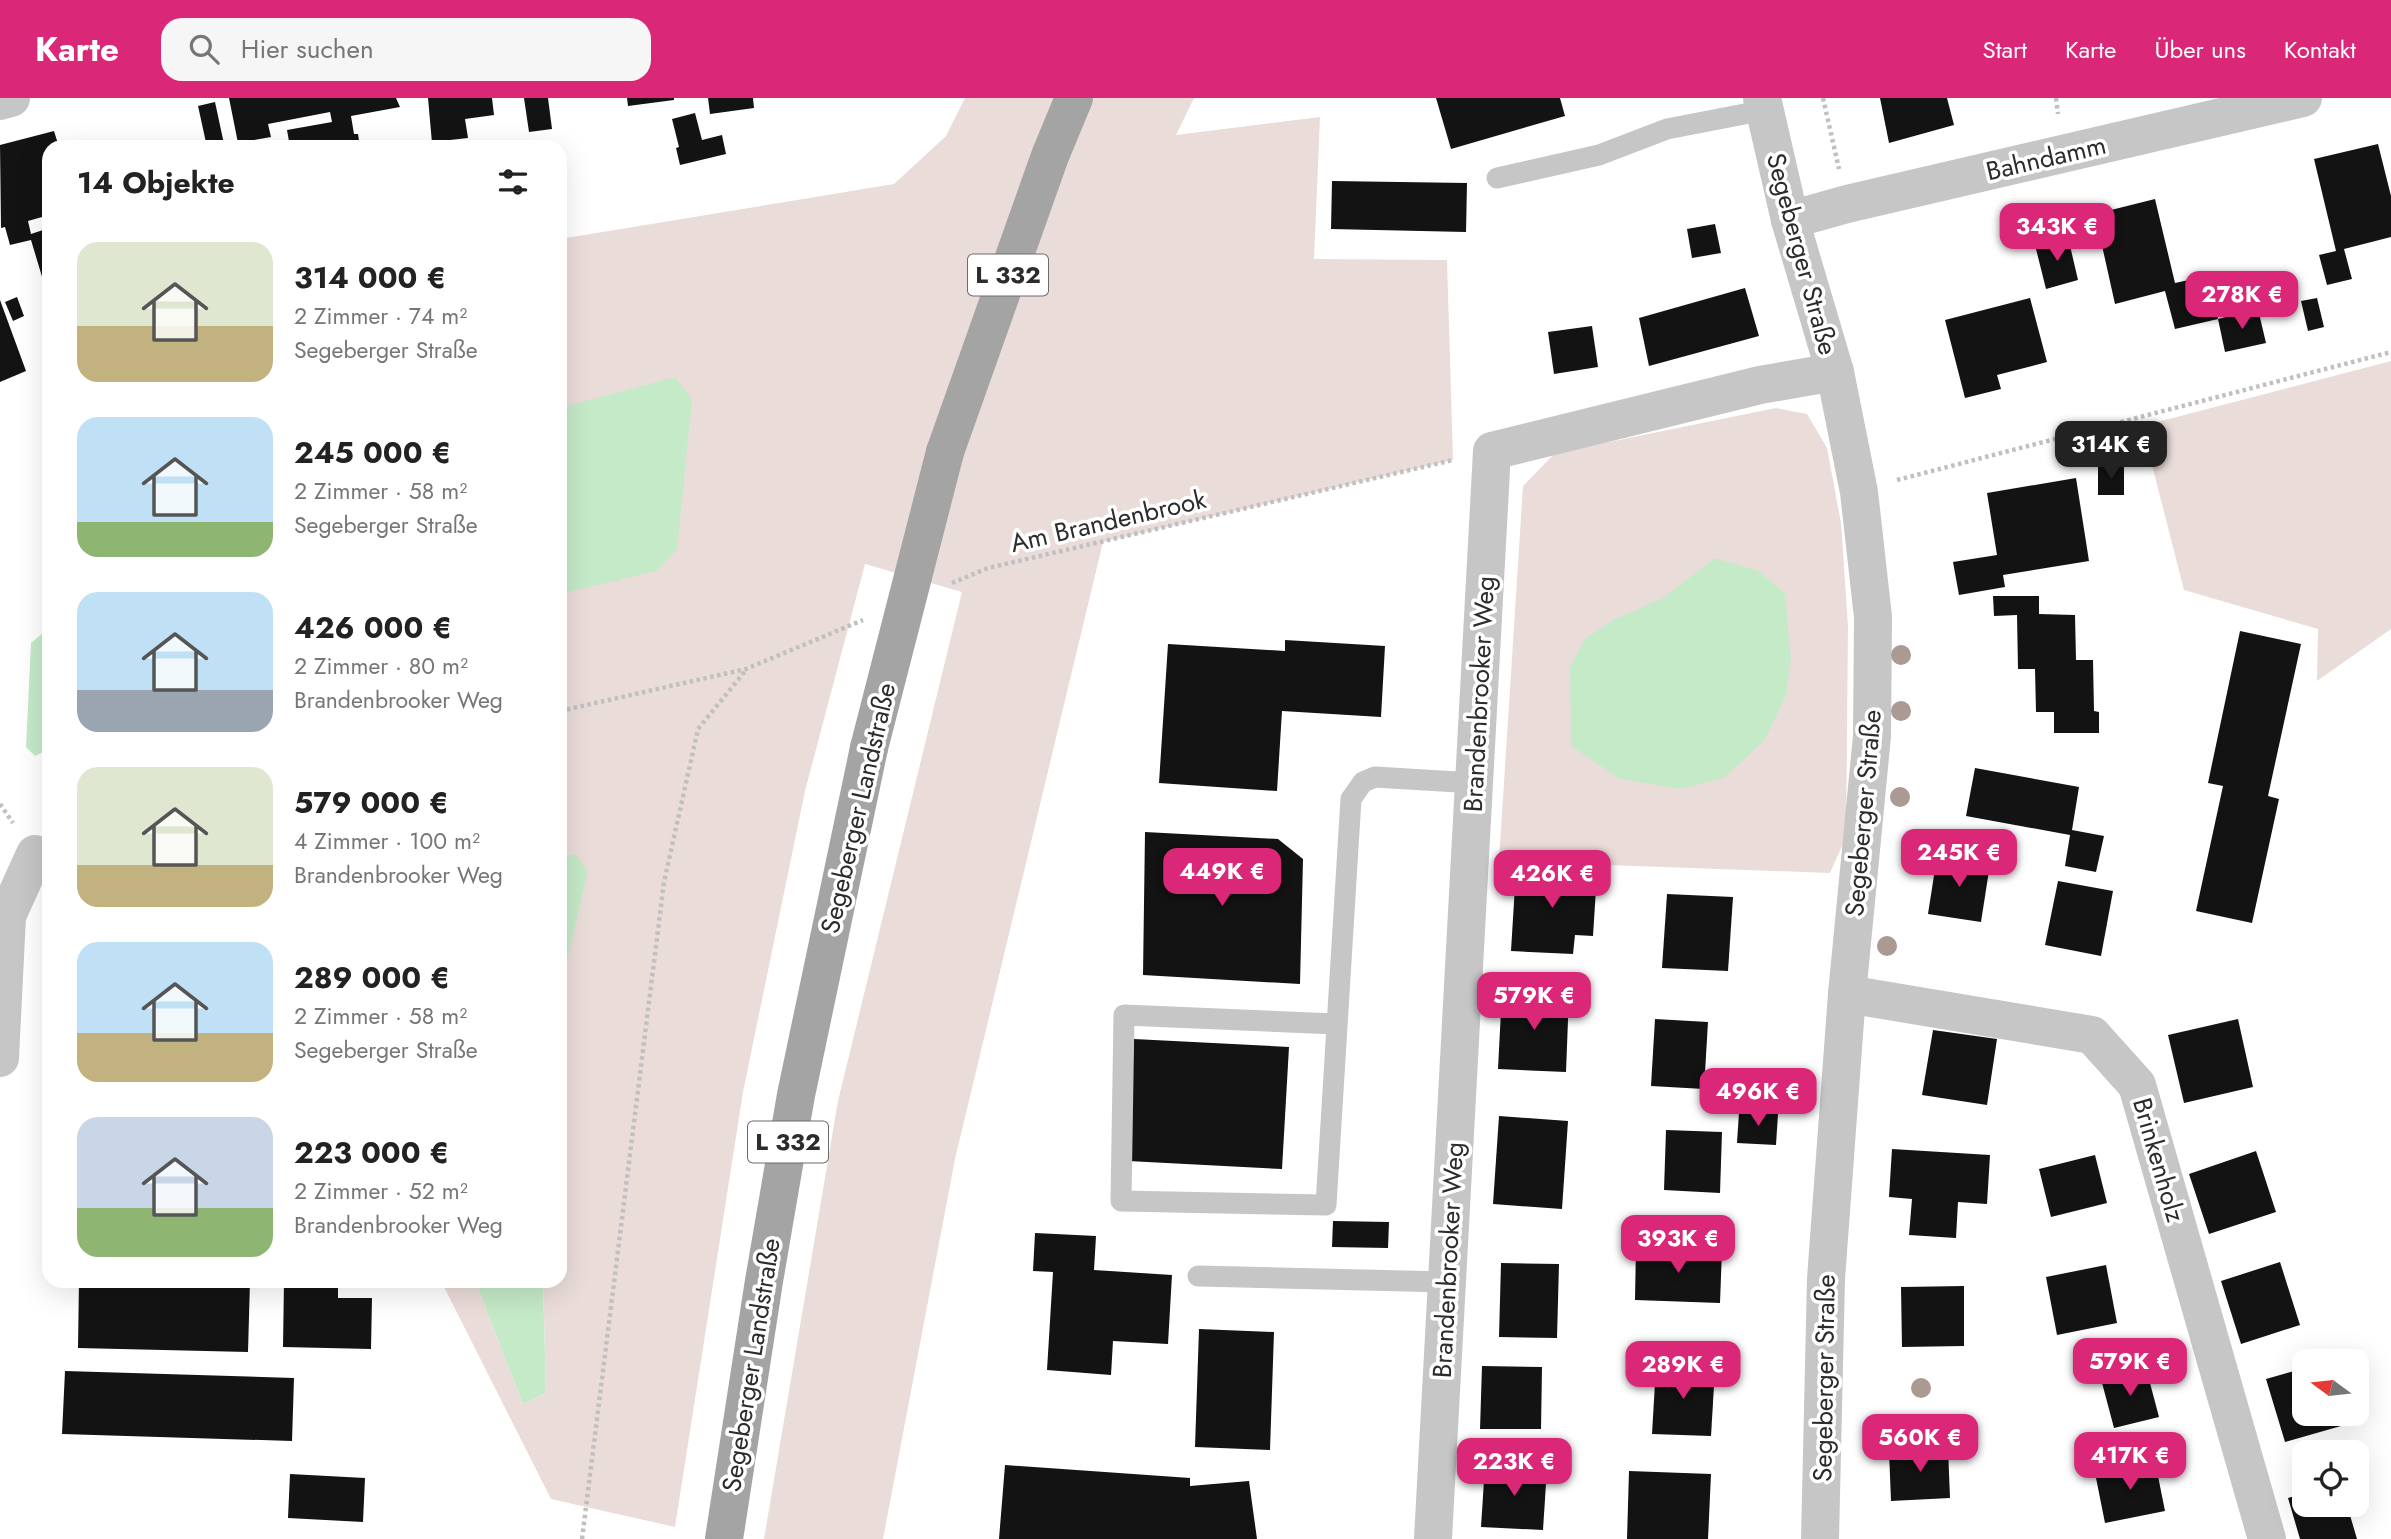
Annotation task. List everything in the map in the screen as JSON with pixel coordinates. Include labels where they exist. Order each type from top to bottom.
[{"type":"main road","name":"Segeberger Landstraße","points":[[724,1539],[796,1096],[869,748],[945,452],[1050,156],[1074,98]]},
{"type":"street","points":[[0,101],[11,98]]},
{"type":"street","name":"Bahndamm","points":[[1790,220],[1847,204],[2303,98]]},
{"type":"street","name":"Segeberger Straße","points":[[1764,104],[1790,220],[1835,372],[1859,492],[1873,617],[1872,736],[1847,994],[1826,1279],[1820,1539]]},
{"type":"street","points":[[1492,451],[1760,385],[1835,372]]},
{"type":"street","name":"Brandenbrooker Weg","points":[[1433,1539],[1492,451]]},
{"type":"street","points":[[0,1059],[10,890],[35,854]]},
{"type":"street","name":"Brinkenholz","points":[[1847,994],[2092,1035],[2137,1085],[2267,1539]]},
{"type":"lane","points":[[1497,178],[1599,155],[1667,129],[1764,104]]},
{"type":"lane","points":[[1336,1024],[1124,1015],[1121,1201],[1326,1205],[1351,799],[1363,782],[1375,778],[1474,783]]},
{"type":"lane","points":[[1198,1276],[1447,1282]]},
{"type":"path","points":[[1823,98],[1847,204]]},
{"type":"path","points":[[1859,492],[1942,467],[2391,352]]},
{"type":"path","name":"Am Brandenbrook","points":[[941,588],[988,568],[1492,451]]},
{"type":"path","points":[[567,709],[746,669],[869,618]]},
{"type":"path","points":[[582,1539],[664,882],[698,729],[746,669]]},
{"type":"shaded area","points":[[965,98],[1194,98],[1176,135],[1320,117],[1314,259],[1447,260],[1453,460],[1103,542],[955,1159],[883,1539],[764,1539],[838,1101],[962,592],[865,564],[805,791],[743,1092],[675,1527],[551,1499],[445,1288],[478,1288],[523,1404],[546,1393],[543,1288],[567,1288],[567,927],[575,854],[567,856],[567,238],[894,184],[946,136]]},
{"type":"shaded area","points":[[2391,361],[2391,629],[2317,681],[2318,629],[2184,590],[2142,426]]},
{"type":"shaded area","points":[[675,377],[692,399],[677,550],[656,571],[567,592],[567,406]]},
{"type":"shaded area","points":[[1776,408],[1807,414],[1827,448],[1841,523],[1848,627],[1846,837],[1830,873],[1499,861],[1523,486],[1555,453]]},
{"type":"shaded area","points":[[1715,558],[1759,571],[1785,594],[1791,658],[1786,695],[1765,740],[1724,778],[1680,789],[1620,779],[1571,746],[1570,667],[1585,639],[1615,619],[1661,599]]},
{"type":"shaded area","points":[[42,634],[42,752],[35,756],[26,747],[31,643]]},
{"type":"shaded area","points":[[575,854],[588,871],[567,961],[567,856]]},
{"type":"shaded area","points":[[478,1288],[543,1288],[546,1393],[523,1404]]},
{"type":"building","points":[[229,98],[396,98],[400,107],[351,116],[354,134],[358,134],[359,140],[289,140],[287,130],[332,122],[330,112],[268,124],[271,137],[237,140]]},
{"type":"building","points":[[428,98],[492,98],[494,115],[465,119],[468,138],[432,140]]},
{"type":"building","points":[[524,98],[548,98],[552,129],[529,132]]},
{"type":"building","points":[[627,98],[674,98],[674,100],[628,106]]},
{"type":"building","points":[[708,98],[753,98],[754,108],[710,114]]},
{"type":"building","points":[[1436,98],[1560,98],[1565,116],[1451,149]]},
{"type":"building","points":[[1880,98],[1947,98],[1954,125],[1889,143]]},
{"type":"building","points":[[215,102],[223,140],[205,140],[198,106]]},
{"type":"building","points":[[695,113],[702,140],[722,135],[726,154],[680,165],[672,119]]},
{"type":"building","points":[[54,131],[57,140],[42,140],[42,217],[28,221],[31,234],[42,230],[42,277],[31,240],[10,245],[5,227],[1,228],[0,145]]},
{"type":"building","points":[[2378,144],[2391,196],[2391,237],[2344,249],[2352,279],[2327,285],[2319,255],[2336,251],[2314,159]]},
{"type":"building","points":[[1332,181],[1467,183],[1466,232],[1331,229]]},
{"type":"building","points":[[2155,199],[2175,283],[2207,276],[2218,319],[2175,329],[2165,291],[2115,304],[2095,214]]},
{"type":"building","points":[[1715,224],[1721,253],[1692,258],[1687,229]]},
{"type":"building","points":[[2068,237],[2078,280],[2046,289],[2035,245]]},
{"type":"building","points":[[1745,288],[1759,336],[1649,366],[1639,318]]},
{"type":"building","points":[[17,297],[24,316],[13,321],[5,302]]},
{"type":"building","points":[[2030,298],[2047,362],[1997,375],[2001,389],[1965,398],[1945,320]]},
{"type":"building","points":[[2317,298],[2324,327],[2308,331],[2301,301]]},
{"type":"building","points":[[0,300],[26,371],[0,382]]},
{"type":"building","points":[[2258,309],[2266,343],[2225,352],[2218,319]]},
{"type":"building","points":[[1592,326],[1598,367],[1554,374],[1548,332]]},
{"type":"building","points":[[2098,467],[2124,467],[2124,495],[2098,495]]},
{"type":"building","points":[[2076,478],[2089,561],[2003,575],[2005,587],[1959,595],[1953,562],[1997,555],[1987,493]]},
{"type":"building","points":[[1993,596],[2039,596],[2039,614],[2075,615],[2076,660],[2093,660],[2094,711],[2099,712],[2099,733],[2054,733],[2054,712],[2036,712],[2035,669],[2018,669],[2017,615],[1994,616]]},
{"type":"building","points":[[2240,631],[2301,644],[2268,796],[2279,799],[2252,923],[2196,911],[2223,786],[2208,783]]},
{"type":"building","points":[[1285,640],[1385,646],[1381,717],[1282,711],[1277,791],[1159,783],[1168,644],[1285,651]]},
{"type":"building","points":[[1975,768],[2079,787],[2072,830],[2104,836],[2096,872],[2065,866],[2070,835],[1966,816]]},
{"type":"building","points":[[1145,832],[1278,839],[1303,859],[1300,984],[1143,975]]},
{"type":"building","points":[[1937,856],[1990,864],[1981,922],[1928,914]]},
{"type":"building","points":[[1516,869],[1597,873],[1593,936],[1575,935],[1573,954],[1511,951]]},
{"type":"building","points":[[2058,881],[2113,891],[2101,956],[2045,945]]},
{"type":"building","points":[[1667,894],[1733,897],[1728,971],[1662,968]]},
{"type":"building","points":[[1502,991],[1569,994],[1566,1072],[1498,1069]]},
{"type":"building","points":[[1655,1019],[1708,1022],[1704,1089],[1651,1086]]},
{"type":"building","points":[[2238,1019],[2253,1087],[2184,1103],[2168,1035]]},
{"type":"building","points":[[1933,1030],[1997,1039],[1987,1105],[1922,1095]]},
{"type":"building","points":[[1134,1039],[1289,1047],[1282,1169],[1128,1161]]},
{"type":"building","points":[[1739,1112],[1778,1114],[1776,1145],[1737,1143]]},
{"type":"building","points":[[1499,1116],[1568,1121],[1562,1209],[1493,1204]]},
{"type":"building","points":[[1666,1130],[1722,1132],[1720,1193],[1664,1190]]},
{"type":"building","points":[[1892,1149],[1990,1155],[1987,1204],[1958,1202],[1956,1238],[1909,1235],[1912,1199],[1889,1197]]},
{"type":"building","points":[[2256,1151],[2276,1212],[2209,1234],[2189,1174]]},
{"type":"building","points":[[2095,1155],[2107,1203],[2051,1217],[2039,1169]]},
{"type":"building","points":[[1333,1221],[1389,1222],[1388,1248],[1332,1247]]},
{"type":"building","points":[[1035,1233],[1096,1236],[1094,1270],[1172,1275],[1168,1344],[1113,1341],[1111,1375],[1047,1370],[1053,1272],[1033,1271]]},
{"type":"building","points":[[1636,1246],[1722,1250],[1720,1303],[1635,1300]]},
{"type":"building","points":[[2280,1262],[2300,1325],[2241,1344],[2221,1281]]},
{"type":"building","points":[[1501,1263],[1559,1264],[1557,1338],[1499,1337]]},
{"type":"building","points":[[2106,1265],[2117,1323],[2057,1335],[2046,1277]]},
{"type":"building","points":[[1964,1286],[1964,1346],[1902,1347],[1901,1287]]},
{"type":"building","points":[[79,1288],[250,1288],[248,1352],[78,1348]]},
{"type":"building","points":[[284,1288],[338,1288],[338,1298],[372,1298],[371,1349],[283,1347]]},
{"type":"building","points":[[1199,1329],[1274,1332],[1270,1450],[1195,1447]]},
{"type":"building","points":[[1482,1366],[1542,1367],[1541,1429],[1480,1429]]},
{"type":"building","points":[[1656,1366],[1715,1369],[1711,1436],[1652,1434]]},
{"type":"building","points":[[2146,1368],[2159,1417],[2114,1428],[2101,1379]]},
{"type":"building","points":[[65,1371],[294,1378],[292,1441],[62,1434]]},
{"type":"building","points":[[2292,1372],[2292,1426],[2341,1426],[2285,1442],[2266,1379]]},
{"type":"building","points":[[1948,1448],[1950,1498],[1891,1501],[1889,1451]]},
{"type":"building","points":[[2155,1461],[2165,1511],[2105,1523],[2095,1473]]},
{"type":"building","points":[[1005,1465],[1190,1478],[1190,1486],[1249,1481],[1257,1539],[999,1539]]},
{"type":"building","points":[[1485,1465],[1547,1468],[1543,1530],[1481,1527]]},
{"type":"building","points":[[1629,1471],[1711,1474],[1708,1539],[1627,1539]]},
{"type":"building","points":[[290,1474],[365,1478],[363,1522],[288,1518]]},
{"type":"building","points":[[2294,1517],[2351,1517],[2357,1539],[2300,1539]]}]
